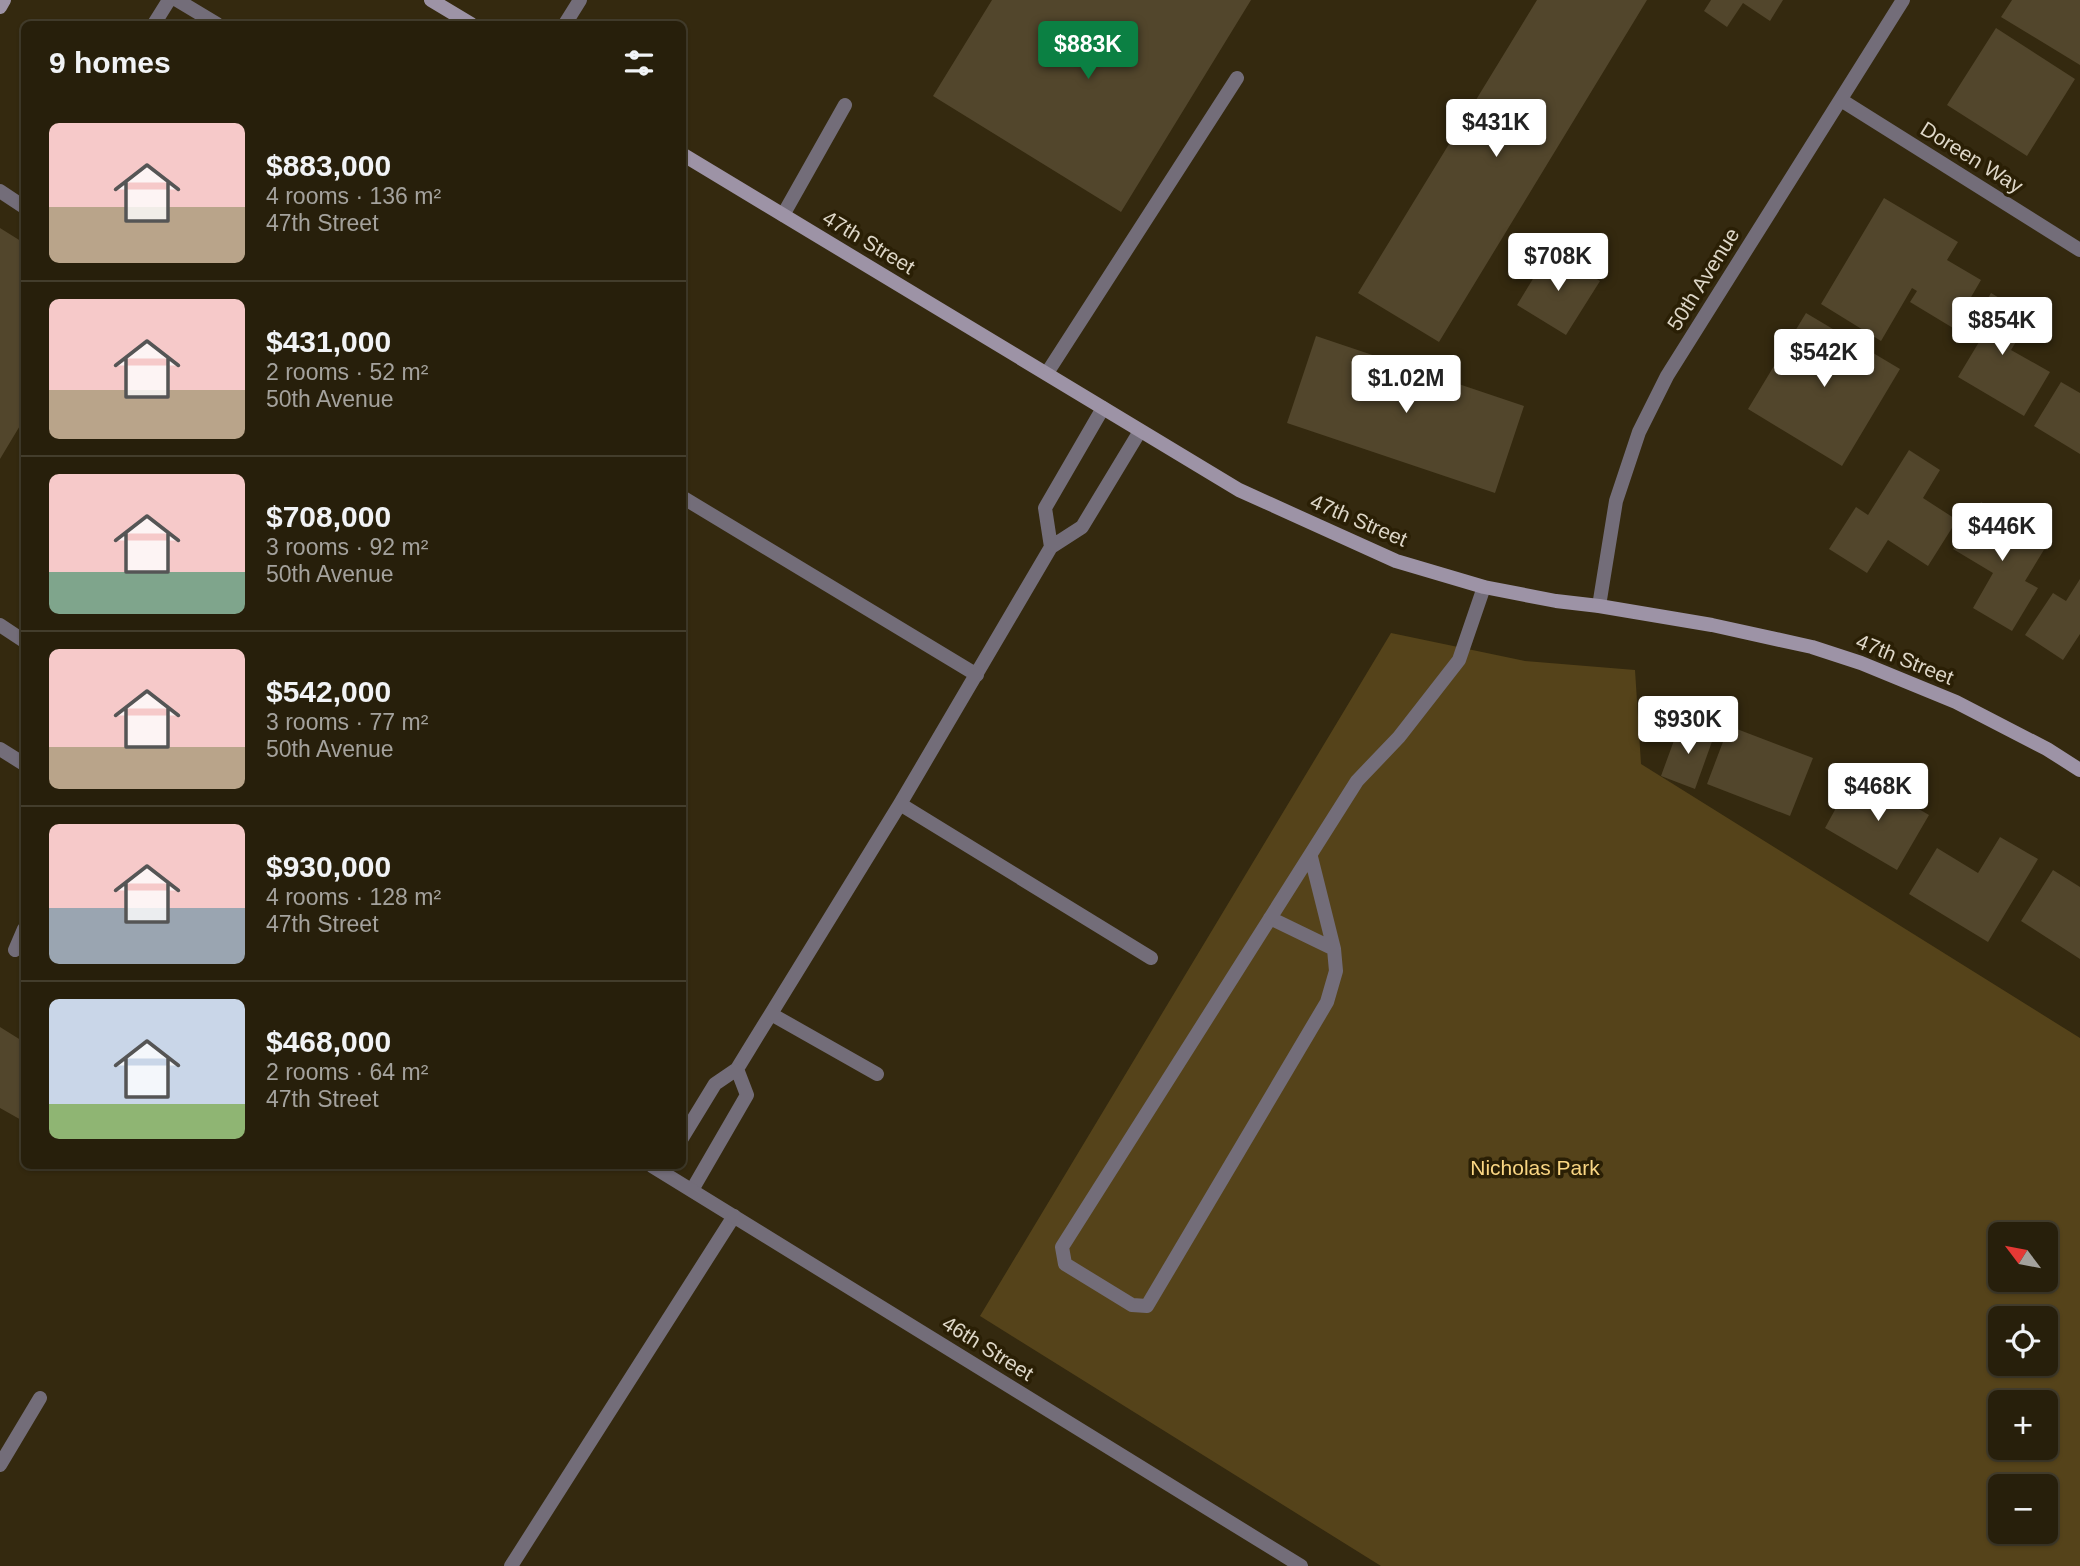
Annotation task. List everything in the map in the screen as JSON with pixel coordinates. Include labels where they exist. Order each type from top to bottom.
[{"type":"street","points":[[0,7],[4,0]]},
{"type":"street","points":[[156,21],[169,0]]},
{"type":"street","points":[[177,0],[212,21]]},
{"type":"street","points":[[431,0],[466,21]]},
{"type":"street","points":[[567,21],[580,0]]},
{"type":"street","name":"50th Avenue","points":[[1599,606],[1615,501],[1639,432],[1667,376],[1903,0]]},
{"type":"street","points":[[1047,373],[1237,78]]},
{"type":"street","name":"Doreen Way","points":[[1842,100],[2080,250]]},
{"type":"street","points":[[783,215],[845,105]]},
{"type":"street","name":"47th Street","points":[[686,156],[1239,490],[1396,561],[1485,587],[1712,625],[1812,648],[1861,663],[1956,702],[2047,749],[2080,771]]},
{"type":"street","points":[[0,191],[21,205]]},
{"type":"street","points":[[1051,547],[1045,508],[1104,408]]},
{"type":"street","points":[[686,1131],[715,1084],[737,1069],[900,804],[1051,547],[1082,527],[1140,431]]},
{"type":"street","points":[[686,499],[976,675]]},
{"type":"street","points":[[1311,857],[1334,949],[1336,971],[1327,1002],[1147,1306],[1132,1305],[1065,1264],[1062,1247],[1357,781],[1399,737],[1458,660],[1485,587]]},
{"type":"street","points":[[0,625],[21,639]]},
{"type":"street","points":[[0,749],[21,762]]},
{"type":"street","points":[[900,804],[1151,958]]},
{"type":"street","points":[[1270,918],[1334,949]]},
{"type":"street","points":[[15,950],[21,936]]},
{"type":"street","points":[[771,1014],[877,1074]]},
{"type":"street","points":[[692,1190],[747,1095],[737,1069]]},
{"type":"street","name":"46th Street","points":[[661,1169],[1301,1566]]},
{"type":"street","points":[[512,1566],[734,1216]]},
{"type":"street","points":[[0,1465],[40,1398]]},
{"type":"green space","name":"Nicholas Park","points":[[1391,633],[1525,661],[1635,670],[1641,764],[2080,1038],[2080,1566],[1381,1566],[980,1316]]},
{"type":"building","points":[[992,0],[1251,0],[1121,212],[933,96]]},
{"type":"building","points":[[1537,0],[1647,0],[1439,342],[1358,293]]},
{"type":"building","points":[[1711,0],[1783,0],[1770,21],[1743,3],[1727,27],[1704,11]]},
{"type":"building","points":[[2012,0],[2080,0],[2080,65],[2001,17]]},
{"type":"building","points":[[1996,28],[2075,79],[2027,156],[1947,105]]},
{"type":"building","points":[[1884,198],[1958,242],[1947,260],[1981,280],[1953,328],[1910,302],[1917,291],[1912,288],[1881,341],[1821,304]]},
{"type":"building","points":[[0,228],[21,241],[21,424],[0,459]]},
{"type":"building","points":[[1550,251],[1600,281],[1566,335],[1517,305]]},
{"type":"building","points":[[1991,293],[2031,317],[2011,350],[2050,372],[2024,416],[1958,377],[1979,342],[1967,335]]},
{"type":"building","points":[[1806,313],[1900,369],[1842,466],[1748,409]]},
{"type":"building","points":[[1316,336],[1524,406],[1495,493],[1287,423]]},
{"type":"building","points":[[2061,382],[2080,393],[2080,454],[2034,426]]},
{"type":"building","points":[[1909,450],[1940,470],[1923,498],[1957,520],[1928,566],[1888,540],[1867,573],[1829,549],[1856,507],[1868,515]]},
{"type":"building","points":[[1981,502],[2048,543],[2025,581],[2038,588],[2012,631],[1973,608],[1993,573],[1953,549]]},
{"type":"building","points":[[2080,579],[2080,634],[2063,660],[2025,635],[2053,593],[2066,601]]},
{"type":"building","points":[[1680,724],[1714,736],[1695,789],[1661,776]]},
{"type":"building","points":[[1729,726],[1813,758],[1790,816],[1707,784]]},
{"type":"building","points":[[1871,781],[1929,815],[1897,870],[1825,828],[1848,786],[1863,795]]},
{"type":"building","points":[[2000,837],[2038,859],[1988,942],[1909,894],[1937,848],[1978,873]]},
{"type":"building","points":[[2053,870],[2080,887],[2080,959],[2021,921]]},
{"type":"building","points":[[0,1027],[21,1040],[21,1120],[0,1108]]}]
